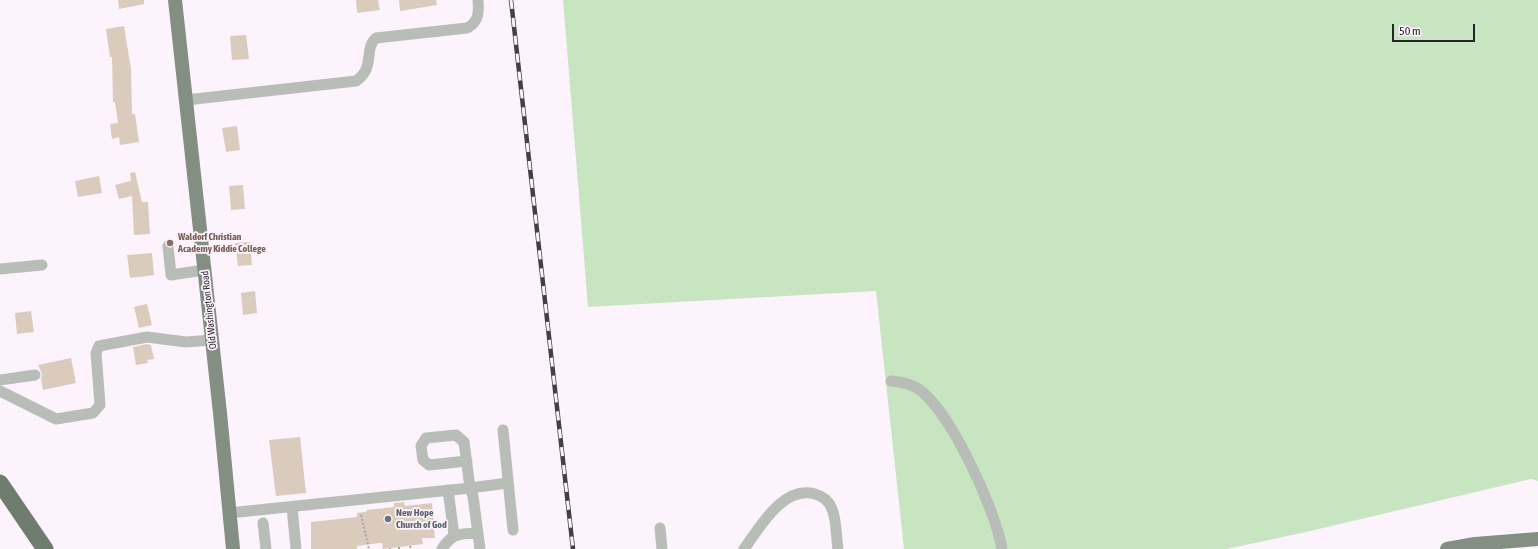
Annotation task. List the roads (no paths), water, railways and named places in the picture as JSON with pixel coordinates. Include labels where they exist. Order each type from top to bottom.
[{"type":"highway","points":[[0,483],[46,549]]},
{"type":"main road","name":"Old Washington Road","points":[[175,0],[233,549]]},
{"type":"main road","points":[[1448,549],[1475,544],[1538,539]]},
{"type":"street","points":[[186,100],[356,81],[366,71],[372,42],[376,38],[467,28],[472,25],[478,16],[478,0]]},
{"type":"street","points":[[168,246],[171,275],[204,270]]},
{"type":"street","points":[[0,269],[42,265]]},
{"type":"street","points":[[0,391],[56,419],[93,413],[100,405],[96,353],[99,346],[147,337],[186,342],[212,340]]},
{"type":"street","points":[[0,380],[35,375]]},
{"type":"street","points":[[891,381],[906,383],[918,388],[941,413],[963,451],[993,512],[1002,549]]},
{"type":"street","points":[[503,430],[513,530]]},
{"type":"street","points":[[467,461],[480,549]]},
{"type":"street","points":[[229,513],[292,508],[508,483]]},
{"type":"street","points":[[448,490],[454,535]]},
{"type":"street","points":[[744,549],[765,521],[786,498],[800,493],[811,493],[820,495],[829,502],[833,511],[838,549]]},
{"type":"street","points":[[292,508],[296,549]]},
{"type":"street","points":[[263,523],[266,549]]},
{"type":"street","points":[[660,528],[662,549]]},
{"type":"street","points":[[442,549],[448,540],[454,535],[477,532]]},
{"type":"railway","points":[[511,0],[573,549]]},
{"type":"place","name":"Waldorf Christian Academy Kiddie College","points":[[170,243]]},
{"type":"place","name":"New Hope Church of God","points":[[388,519]]}]
